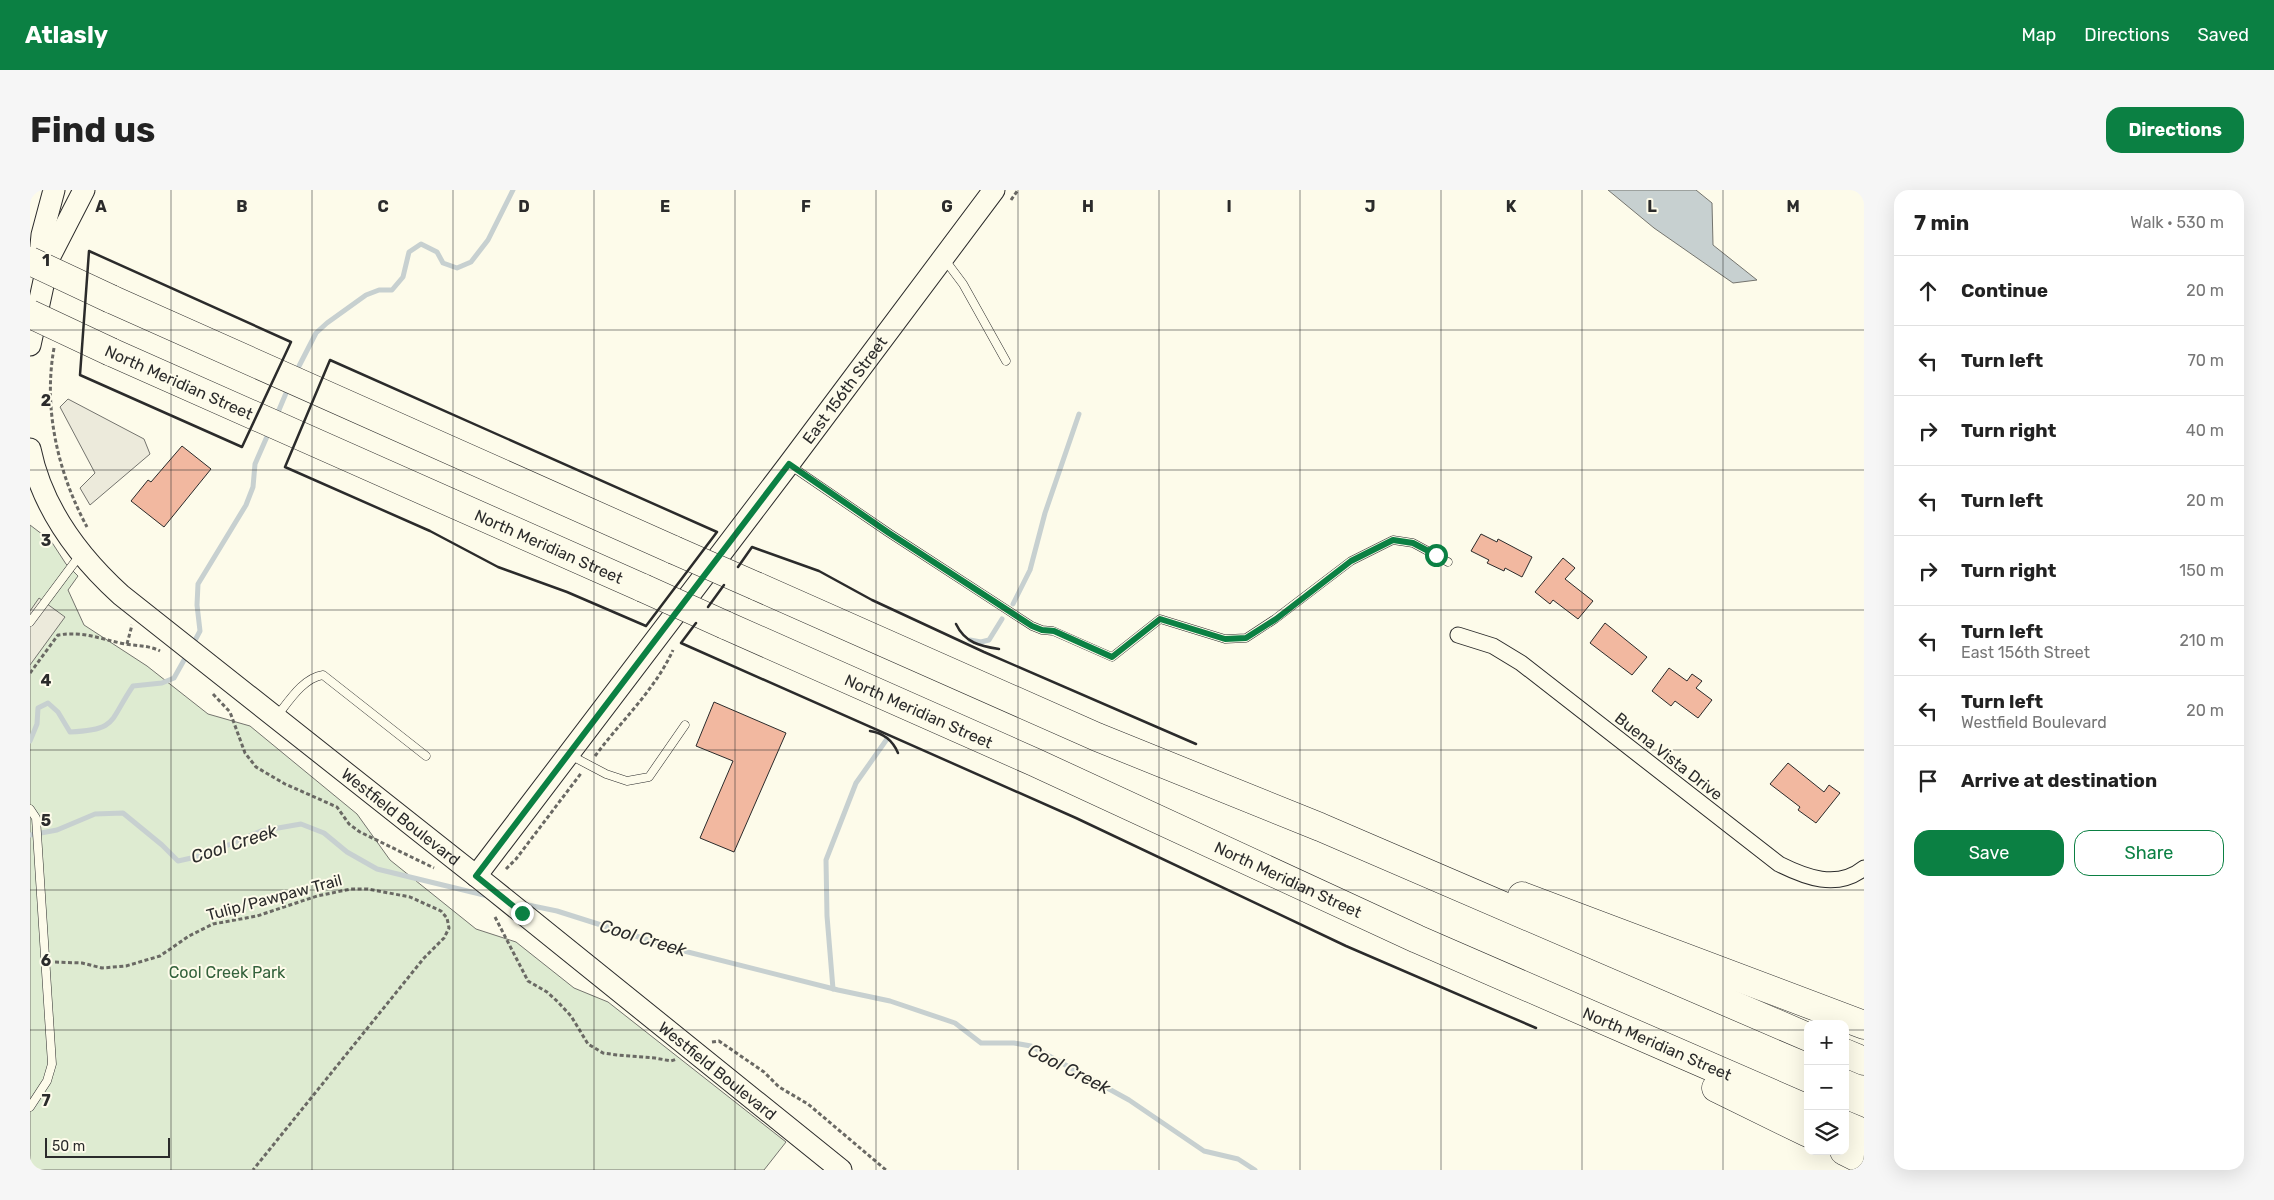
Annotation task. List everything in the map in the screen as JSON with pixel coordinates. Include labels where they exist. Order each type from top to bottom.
[{"type":"highway","points":[[30,261],[334,399],[1097,736],[1320,827],[1804,1034]]},
{"type":"highway","name":"North Meridian Street","points":[[30,314],[111,352],[1043,766],[1417,939],[1804,1107]]},
{"type":"highway","points":[[1320,827],[1567,911],[1643,943],[1864,1024]]},
{"type":"highway","points":[[1417,939],[1804,1131]]},
{"type":"highway","points":[[1849,1055],[1864,1061]]},
{"type":"highway","points":[[1849,1127],[1864,1133]]},
{"type":"highway","points":[[1849,1154],[1864,1161]]},
{"type":"street","points":[[30,346],[42,235],[54,190]]},
{"type":"street","points":[[30,346],[49,258],[84,190]]},
{"type":"street","name":"East 156th Street","points":[[483,881],[568,754],[789,464],[994,190]]},
{"type":"street","name":"Westfield Boulevard","points":[[30,449],[36,475],[44,495],[63,530],[81,554],[172,648],[200,659],[483,881],[841,1170]]},
{"type":"street","name":"Buena Vista Drive","points":[[1458,635],[1493,646],[1521,663],[1779,864],[1804,876],[1820,880],[1851,876],[1864,868]]},
{"type":"lane","points":[[943,258],[963,284],[1006,361]]},
{"type":"lane","points":[[789,464],[1032,626],[1042,630],[1054,631],[1112,657],[1160,619],[1225,639],[1246,638],[1276,619],[1351,561],[1393,540],[1413,543],[1448,562]]},
{"type":"lane","points":[[30,622],[81,554]]},
{"type":"lane","points":[[275,718],[290,699],[313,676],[323,675],[426,756]]},
{"type":"lane","points":[[568,754],[606,774],[627,781],[649,777],[685,725]]},
{"type":"lane","points":[[30,808],[36,818],[38,840],[52,1064],[46,1081],[30,1107]]},
{"type":"path","points":[[56,447],[69,486],[88,530]]},
{"type":"path","points":[[127,644],[132,624]]},
{"type":"path","points":[[30,673],[58,635],[83,633],[127,644],[172,648]]},
{"type":"path","points":[[210,690],[230,712],[245,753],[256,767],[285,784],[336,806],[348,824],[360,832],[438,870]]},
{"type":"path","name":"Tulip/Pawpaw Trail","points":[[45,962],[82,963],[102,968],[126,966],[160,956],[189,936],[213,924],[257,916],[317,896],[351,889],[368,888],[410,896],[441,911],[447,918],[449,928],[444,938],[424,958],[253,1170]]},
{"type":"green space","name":"Cool Creek Park","points":[[30,525],[51,541],[66,564],[78,576],[68,590],[84,625],[147,666],[208,714],[250,726],[357,814],[390,860],[476,929],[516,942],[574,988],[608,1002],[786,1142],[764,1170],[30,1170]]},
{"type":"shaded area","points":[[1608,190],[1696,190],[1712,203],[1713,245],[1757,280],[1733,283],[1654,228]]},
{"type":"shaded area","points":[[68,399],[144,439],[150,454],[90,505],[80,488],[95,473],[60,407]]},
{"type":"shaded area","points":[[39,598],[65,617],[30,665],[30,611]]},
{"type":"building","points":[[182,446],[211,469],[164,527],[131,501],[148,480],[151,482]]},
{"type":"building","points":[[1481,534],[1497,542],[1498,539],[1532,557],[1522,577],[1505,568],[1504,571],[1487,563],[1489,560],[1471,551]]},
{"type":"building","points":[[1563,558],[1575,568],[1565,579],[1593,601],[1578,619],[1553,600],[1550,604],[1535,592]]},
{"type":"building","points":[[1605,623],[1647,657],[1632,675],[1590,643]]},
{"type":"building","points":[[1669,668],[1687,681],[1692,674],[1702,681],[1696,688],[1712,700],[1698,718],[1675,701],[1671,706],[1652,691]]},
{"type":"building","points":[[714,702],[786,733],[734,852],[700,838],[733,761],[696,746]]},
{"type":"building","points":[[1788,763],[1824,792],[1829,785],[1840,793],[1816,823],[1798,810],[1800,807],[1770,784]]},
{"type":"waterway","points":[[296,372],[316,333],[366,295],[379,290],[392,290],[403,277],[409,252],[421,244],[437,252],[443,263],[457,268],[471,262],[488,240],[513,190]]},
{"type":"waterway","points":[[276,417],[289,386]]},
{"type":"waterway","points":[[1013,604],[1030,570],[1045,513],[1079,414]]},
{"type":"waterway","points":[[192,646],[200,631],[197,605],[198,584],[246,505],[253,487],[255,464],[269,432]]},
{"type":"waterway","points":[[970,640],[981,642],[989,640],[1002,619]]},
{"type":"waterway","points":[[30,741],[37,724],[38,708],[48,703],[58,712],[70,732],[97,729],[105,726],[110,721],[133,686],[162,683],[174,678],[188,653]]},
{"type":"waterway","points":[[833,989],[827,916],[826,860],[856,783],[887,739]]},
{"type":"waterway","name":"Cool Creek","points":[[30,835],[57,830],[95,814],[123,813],[162,845],[178,861],[205,855],[261,831],[301,824],[324,833],[347,852],[377,869],[488,896]]},
{"type":"waterway","name":"Cool Creek","points":[[523,904],[557,911],[680,950],[838,990],[890,1001],[955,1023],[981,1043],[1014,1043],[1031,1046],[1129,1100],[1204,1151],[1238,1159],[1255,1170]]},
{"type":"wall","points":[[89,251],[291,342],[242,447],[80,375],[89,251]]},
{"type":"wall","points":[[330,360],[717,532],[646,626],[567,592],[498,567],[430,531],[285,467],[330,360]]},
{"type":"wall","points":[[738,567],[752,547],[819,571],[872,600],[984,652],[1196,744]]},
{"type":"wall","points":[[708,607],[724,585]]},
{"type":"wall","points":[[696,623],[681,643],[1076,818],[1346,946],[1536,1028]]},
{"type":"wall","points":[[956,624],[964,636],[974,642],[999,649]]},
{"type":"wall","points":[[870,731],[887,738],[898,753]]},
{"type":"route","points":[[522,913],[476,876],[789,464],[889,533],[1032,626],[1042,630],[1054,631],[1112,657],[1160,619],[1225,639],[1246,638],[1276,619],[1351,561],[1393,540],[1413,543],[1436,555]]}]
